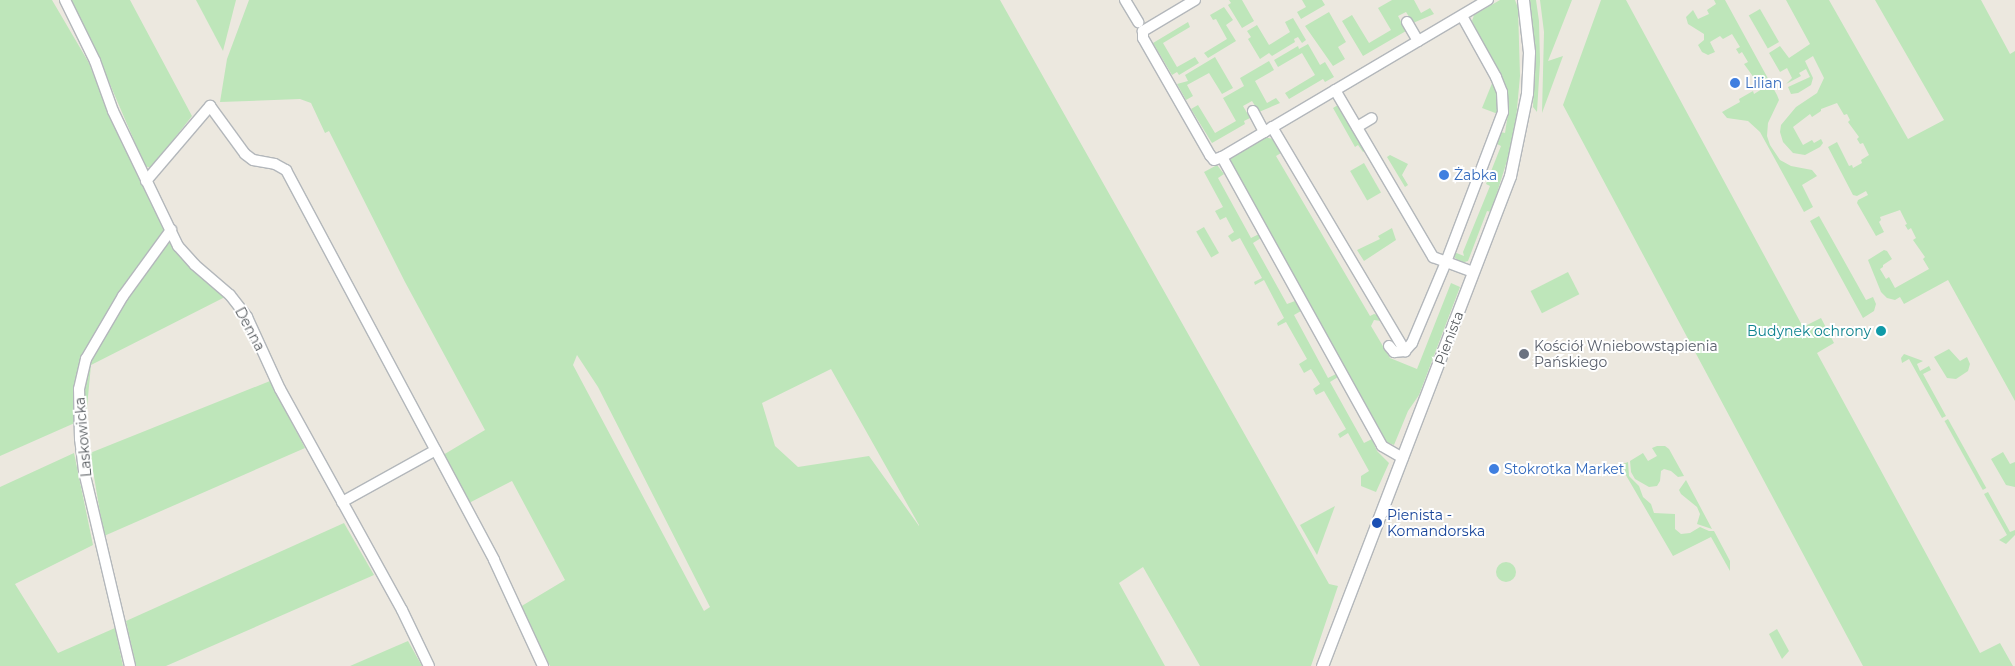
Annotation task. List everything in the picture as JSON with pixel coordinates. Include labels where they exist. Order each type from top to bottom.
[{"type":"street","name":"Denna","points":[[64,0],[95,61],[113,110],[178,246],[195,265],[230,295],[247,317],[280,389],[402,610],[429,666]]},
{"type":"street","points":[[1125,0],[1138,22]]},
{"type":"street","points":[[1195,0],[1143,30],[1142,38],[1214,160],[1488,0]]},
{"type":"street","name":"Pienista","points":[[1322,666],[1510,176],[1524,116],[1529,52],[1524,0]]},
{"type":"street","points":[[1389,346],[1394,352],[1405,351],[1412,343],[1446,262],[1503,112],[1502,92],[1496,77],[1462,16]]},
{"type":"street","points":[[1407,22],[1418,41]]},
{"type":"street","points":[[1335,90],[1430,254],[1436,259],[1474,272]]},
{"type":"street","points":[[146,181],[210,106],[245,154],[253,160],[275,164],[286,170],[498,566],[543,666]]},
{"type":"street","points":[[1253,111],[1268,130],[1405,351]]},
{"type":"street","points":[[1357,127],[1372,118]]},
{"type":"street","points":[[1222,157],[1382,446],[1403,458]]},
{"type":"street","name":"Laskowicka","points":[[130,666],[84,470],[80,439],[79,389],[86,359],[123,296],[171,230]]},
{"type":"street","points":[[342,502],[436,450]]},
{"type":"green space","points":[[0,0],[52,0],[89,63],[107,110],[174,249],[225,297],[91,365],[86,418],[0,456]]},
{"type":"green space","points":[[70,0],[130,0],[192,116],[151,168],[145,166],[88,33]]},
{"type":"green space","points":[[196,0],[236,0],[223,51]]},
{"type":"green space","points":[[249,0],[1000,0],[1329,584],[1338,586],[1311,666],[1200,666],[1143,567],[1119,583],[1165,666],[550,666],[520,607],[565,580],[512,481],[467,504],[443,455],[485,430],[405,282],[329,131],[325,133],[311,103],[300,99],[220,102],[227,59]],"holes":[[[577,355],[598,387],[710,607],[704,611],[573,365]],[[831,369],[919,525],[919,526],[869,456],[798,467],[775,446],[762,403]]]},
{"type":"green space","points":[[1229,0],[1242,0],[1254,21],[1242,28],[1228,5],[1231,3]]},
{"type":"green space","points":[[1302,0],[1322,0],[1325,5],[1301,19],[1297,12],[1306,7]]},
{"type":"green space","points":[[1392,0],[1414,0],[1421,13],[1430,8],[1434,14],[1413,23],[1406,12],[1398,16],[1406,31],[1363,56],[1342,21],[1352,15],[1369,43],[1391,30],[1378,8]]},
{"type":"green space","points":[[1500,0],[1515,0],[1518,8],[1520,76],[1516,120],[1511,148],[1491,212],[1487,211],[1468,261],[1461,263],[1454,257],[1454,252],[1464,256],[1463,252],[1490,186],[1486,184],[1501,146],[1497,144],[1501,132],[1505,133],[1509,107],[1507,91],[1472,21],[1474,15]]},
{"type":"green space","points":[[1530,0],[1536,0],[1539,21],[1540,62],[1537,112],[1533,107],[1535,50]]},
{"type":"green space","points":[[1540,0],[1572,0],[1548,61],[1563,56],[1542,113],[1544,32]]},
{"type":"green space","points":[[1601,0],[1626,0],[1803,327],[1821,318],[1834,343],[1817,353],[1980,653],[2000,643],[2013,666],[1863,666],[1563,105]]},
{"type":"green space","points":[[1714,0],[1725,0],[1779,100],[1768,123],[1767,136],[1770,145],[1780,160],[1791,166],[1812,170],[1817,176],[1802,185],[1813,207],[1804,212],[1760,132],[1748,121],[1727,118],[1722,112],[1740,102],[1739,99],[1753,91],[1754,94],[1762,89],[1744,64],[1748,62],[1742,52],[1739,54],[1736,49],[1740,47],[1732,34],[1723,39],[1720,36],[1710,42],[1715,52],[1708,55],[1702,52],[1698,45],[1704,40],[1704,34],[1688,24],[1686,17],[1693,10],[1698,19],[1709,14],[1707,10],[1716,4]]},
{"type":"green space","points":[[1786,0],[1829,0],[1908,139],[1944,120],[1875,0],[1981,0],[2010,54],[2015,51],[2015,401],[1948,280],[1904,304],[1900,297],[1895,300],[1887,298],[1881,292],[1868,260],[1884,250],[1887,251],[1892,259],[1880,269],[1886,279],[1889,277],[1895,288],[1929,269],[1923,259],[1925,257],[1913,240],[1916,238],[1911,228],[1908,230],[1905,225],[1907,224],[1900,210],[1880,217],[1881,220],[1879,222],[1884,232],[1876,236],[1857,203],[1858,200],[1868,195],[1866,191],[1857,196],[1853,195],[1828,147],[1837,142],[1849,166],[1852,165],[1853,168],[1862,163],[1861,160],[1869,155],[1863,143],[1860,144],[1857,139],[1859,137],[1848,122],[1850,120],[1847,114],[1844,115],[1837,103],[1821,109],[1812,117],[1810,114],[1793,127],[1803,145],[1812,140],[1814,143],[1821,139],[1823,143],[1820,147],[1805,155],[1793,153],[1783,142],[1780,132],[1781,125],[1796,107],[1817,93],[1824,78],[1813,56],[1805,61],[1813,78],[1811,85],[1798,93],[1791,94],[1788,87],[1810,77],[1806,69],[1799,73],[1801,76],[1786,84],[1792,78],[1787,68],[1780,72],[1769,53],[1780,46],[1789,58],[1810,44]]},
{"type":"green space","points":[[1224,7],[1233,20],[1226,25],[1236,41],[1208,58],[1204,53],[1227,39],[1216,19],[1213,20],[1210,15]]},
{"type":"green space","points":[[1760,9],[1779,42],[1768,48],[1749,16]]},
{"type":"green space","points":[[1329,12],[1346,42],[1338,47],[1345,59],[1333,66],[1305,26]]},
{"type":"green space","points":[[1293,18],[1306,40],[1302,43],[1298,37],[1294,39],[1295,42],[1272,56],[1269,53],[1260,59],[1248,39],[1251,37],[1247,31],[1257,25],[1269,45],[1290,32],[1285,22]]},
{"type":"green space","points":[[1188,22],[1190,27],[1163,43],[1177,67],[1195,57],[1199,63],[1179,75],[1177,72],[1172,75],[1153,43]]},
{"type":"green space","points":[[1308,44],[1320,65],[1325,62],[1334,77],[1325,82],[1323,79],[1289,99],[1285,93],[1315,75],[1302,53],[1278,67],[1274,60],[1298,46],[1299,49]]},
{"type":"green space","points":[[1215,57],[1233,88],[1222,94],[1209,73],[1187,85],[1193,96],[1186,100],[1177,84],[1188,81],[1185,75]]},
{"type":"green space","points":[[1269,61],[1274,70],[1255,81],[1267,103],[1276,98],[1280,103],[1259,112],[1252,101],[1243,106],[1250,118],[1244,121],[1245,124],[1212,143],[1191,109],[1198,105],[1215,133],[1236,121],[1223,98],[1244,86],[1240,78]]},
{"type":"green space","points":[[1493,81],[1499,104],[1498,114],[1482,108]]},
{"type":"green space","points":[[1338,105],[1365,151],[1363,152],[1358,145],[1355,147],[1333,108]]},
{"type":"green space","points":[[1264,137],[1273,139],[1281,153],[1276,156],[1370,316],[1378,315],[1381,321],[1374,320],[1371,326],[1390,358],[1417,369],[1451,283],[1460,287],[1419,395],[1408,411],[1394,445],[1386,442],[1379,435],[1229,161],[1230,157]]},
{"type":"green space","points":[[1390,155],[1408,164],[1402,175],[1408,185],[1405,187],[1387,157]]},
{"type":"green space","points":[[1364,163],[1381,192],[1367,200],[1350,171]]},
{"type":"green space","points":[[1217,165],[1224,174],[1218,178],[1251,238],[1259,234],[1261,238],[1253,243],[1287,304],[1295,301],[1301,311],[1294,315],[1328,378],[1336,374],[1338,377],[1330,382],[1364,443],[1372,439],[1377,451],[1389,463],[1376,492],[1361,486],[1361,476],[1369,471],[1348,433],[1340,438],[1338,434],[1346,429],[1324,391],[1316,395],[1313,389],[1320,384],[1311,369],[1304,373],[1299,364],[1307,359],[1286,322],[1278,326],[1277,323],[1284,318],[1264,280],[1255,285],[1254,282],[1262,278],[1240,238],[1232,242],[1228,236],[1234,232],[1226,217],[1220,220],[1215,211],[1223,207],[1204,172]]},
{"type":"green space","points":[[1819,216],[1866,300],[1873,297],[1876,304],[1874,311],[1863,318],[1810,221]]},
{"type":"green space","points":[[1204,227],[1219,253],[1211,257],[1196,232]]},
{"type":"green space","points":[[1392,228],[1396,240],[1364,261],[1357,250],[1380,239],[1378,236]]},
{"type":"green space","points":[[1568,272],[1579,294],[1542,313],[1531,291]]},
{"type":"green space","points":[[1949,349],[1960,361],[1967,357],[1970,364],[1968,371],[1956,379],[1947,378],[1934,357]]},
{"type":"green space","points":[[1904,354],[1923,361],[1917,364],[1920,371],[1929,366],[1931,370],[1923,374],[1946,416],[1942,418],[1909,359],[1902,363],[1901,358]]},
{"type":"green space","points":[[270,381],[305,448],[104,536],[90,453]]},
{"type":"green space","points":[[1948,419],[1986,488],[1983,490],[1945,421]]},
{"type":"green space","points":[[1665,446],[1669,449],[1684,476],[1678,477],[1671,471],[1664,469],[1661,471],[1660,481],[1657,486],[1649,487],[1635,479],[1631,472],[1630,461],[1643,453],[1648,461],[1657,456],[1652,448]]},
{"type":"green space","points":[[2003,452],[2010,464],[2015,462],[2015,487],[2006,485],[1991,459]]},
{"type":"green space","points":[[74,453],[93,545],[15,584],[58,653],[115,628],[123,666],[0,666],[0,487]]},
{"type":"green space","points":[[1628,462],[1629,476],[1639,486],[1643,497],[1651,504],[1654,513],[1675,514],[1675,529],[1681,534],[1690,533],[1700,527],[1714,531],[1730,561],[1730,571],[1711,537],[1673,556],[1620,465]]},
{"type":"green space","points":[[1686,480],[1712,529],[1697,524],[1700,514],[1697,507],[1681,494],[1679,490]]},
{"type":"green space","points":[[1988,492],[2010,532],[2015,530],[2015,535],[2006,544],[1999,540],[2007,535],[1984,494]]},
{"type":"green space","points":[[1335,506],[1317,555],[1300,525]]},
{"type":"green space","points":[[344,523],[374,575],[166,666],[136,666],[126,621]]},
{"type":"green space","points":[[1502,562],[1510,562],[1516,568],[1516,576],[1510,582],[1502,582],[1496,576],[1496,568]]},
{"type":"green space","points":[[1777,629],[1789,651],[1782,659],[1769,634]]},
{"type":"green space","points":[[408,641],[422,666],[350,666]]},
{"type":"place","name":"Lilian","points":[[1735,83]]},
{"type":"place","name":"Żabka","points":[[1444,175]]},
{"type":"place","name":"Budynek ochrony","points":[[1881,331]]},
{"type":"place","name":"Kościół Wniebowstąpienia Pańskiego","points":[[1524,354]]},
{"type":"place","name":"Stokrotka Market","points":[[1494,469]]},
{"type":"place","name":"Pienista - Komandorska","points":[[1377,523]]}]
